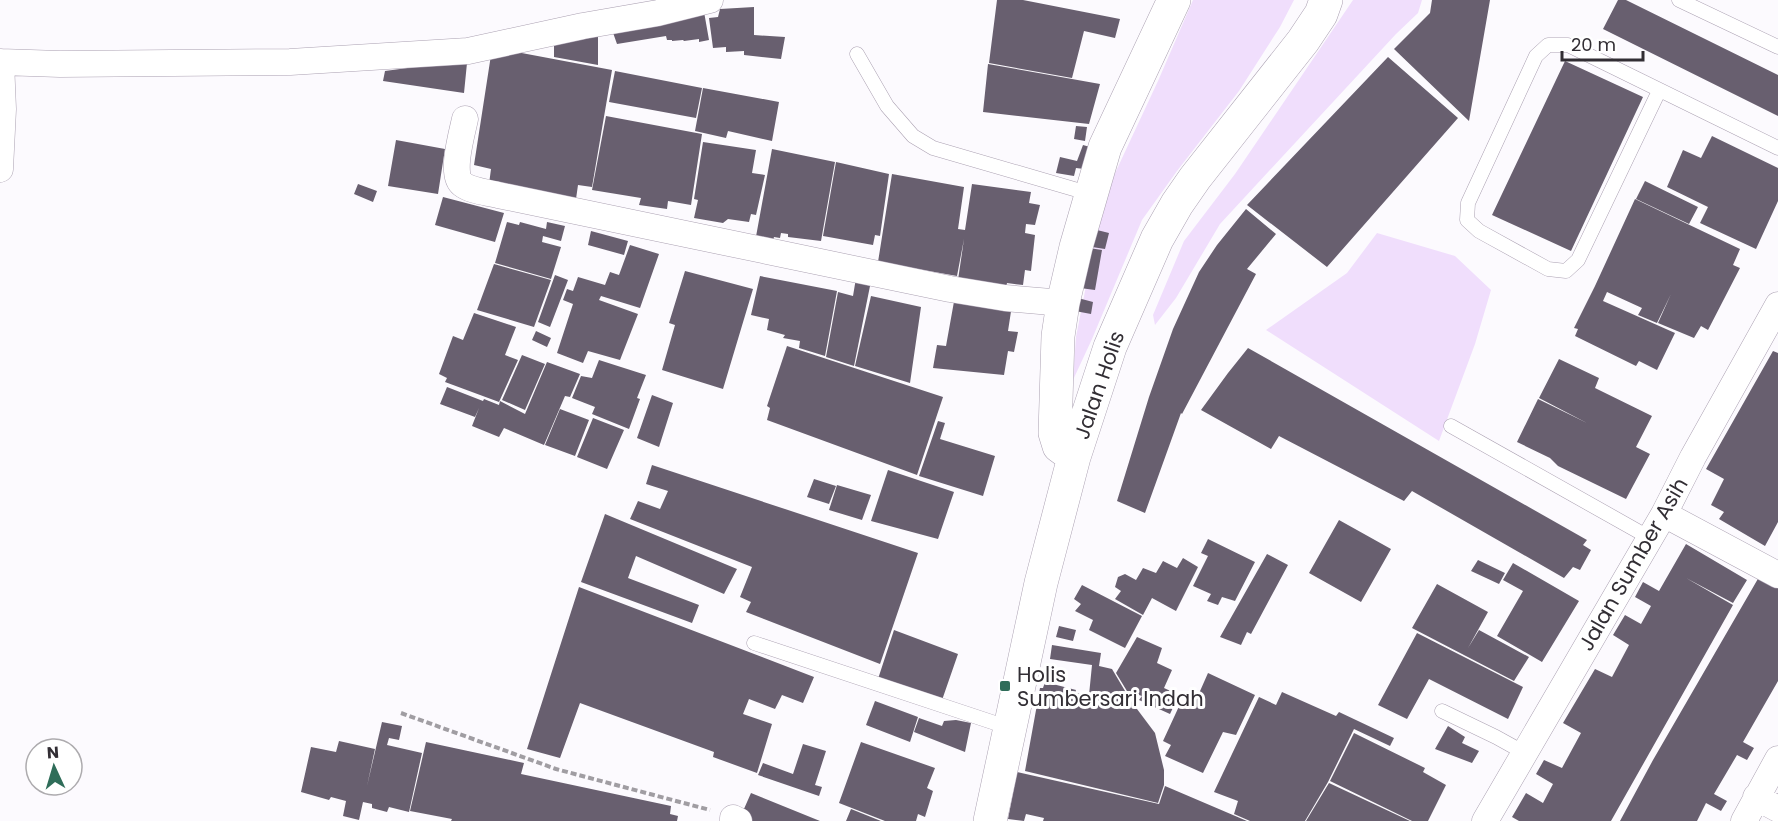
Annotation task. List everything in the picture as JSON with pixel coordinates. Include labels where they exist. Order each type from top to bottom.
[{"type":"street","points":[[0,169],[3,109],[0,62],[60,64],[290,62],[468,51],[583,26],[658,13],[710,0]]},
{"type":"street","points":[[1074,457],[1059,446],[1055,434],[1057,347],[1063,303],[1076,247],[1105,147],[1174,0]]},
{"type":"street","name":"Jalan Holis","points":[[990,821],[1041,583],[1074,457],[1110,347],[1157,238],[1195,178],[1303,41],[1321,14],[1326,0]]},
{"type":"street","points":[[465,119],[456,168],[458,180],[473,189],[950,289],[1005,298],[1063,303]]},
{"type":"street","name":"Jalan Sumber Asih","points":[[1485,821],[1523,752],[1664,514],[1693,457],[1778,305]]},
{"type":"street","points":[[1664,514],[1778,575]]},
{"type":"street","points":[[1744,821],[1767,803],[1778,759]]},
{"type":"lane","points":[[1679,0],[1778,47]]},
{"type":"lane","points":[[1659,90],[1578,260],[1566,271],[1548,269],[1479,231],[1467,220],[1468,203],[1521,87],[1536,56],[1548,45],[1568,45],[1778,148]]},
{"type":"lane","points":[[857,54],[887,106],[913,136],[933,148],[1091,194]]},
{"type":"lane","points":[[1450,426],[1650,538]]},
{"type":"lane","points":[[754,643],[1010,728]]},
{"type":"lane","points":[[1442,711],[1523,752]]},
{"type":"path","points":[[401,713],[556,769],[696,805],[735,820]]},
{"type":"shaded area","points":[[1193,0],[1294,0],[1280,27],[1239,91],[1142,220],[1073,380],[1076,337],[1103,199]]},
{"type":"shaded area","points":[[1353,0],[1422,0],[1418,13],[1220,224],[1176,298],[1155,325],[1153,315],[1184,241],[1235,174]]},
{"type":"shaded area","points":[[1377,233],[1455,256],[1491,290],[1475,344],[1439,441],[1266,330],[1347,273]]},
{"type":"building","points":[[997,0],[1023,0],[1120,19],[1115,38],[1084,31],[1072,78],[989,63]]},
{"type":"building","points":[[1432,0],[1490,0],[1469,121],[1394,49],[1430,13]]},
{"type":"building","points":[[1618,0],[1626,0],[1778,75],[1778,116],[1603,29]]},
{"type":"building","points":[[703,6],[709,40],[672,41],[667,40],[666,36],[617,44],[611,27]]},
{"type":"building","points":[[754,7],[754,35],[785,37],[781,59],[744,55],[744,51],[726,52],[726,47],[713,48],[709,18],[718,17],[720,9]]},
{"type":"building","points":[[598,31],[598,65],[554,57],[554,41]]},
{"type":"building","points":[[511,51],[612,70],[592,187],[578,185],[576,199],[489,184],[491,169],[474,165],[491,55]]},
{"type":"building","points":[[1388,57],[1458,118],[1327,267],[1247,205]]},
{"type":"building","points":[[1565,61],[1643,97],[1571,251],[1492,215]]},
{"type":"building","points":[[452,62],[452,65],[467,63],[464,93],[383,81],[385,71]]},
{"type":"building","points":[[988,64],[1100,84],[1089,124],[983,112]]},
{"type":"building","points":[[615,71],[702,88],[696,118],[609,102]]},
{"type":"building","points":[[703,88],[779,102],[772,141],[728,131],[726,138],[695,131]]},
{"type":"building","points":[[606,116],[702,134],[691,205],[668,201],[667,209],[639,205],[641,198],[592,190]]},
{"type":"building","points":[[1076,126],[1087,127],[1085,141],[1074,139]]},
{"type":"building","points":[[1712,136],[1778,168],[1778,201],[1756,249],[1700,223],[1708,207],[1667,187],[1683,150],[1701,158]]},
{"type":"building","points":[[396,140],[445,149],[438,194],[388,186]]},
{"type":"building","points":[[703,142],[756,150],[752,173],[765,175],[756,215],[751,214],[749,222],[728,219],[723,223],[694,218],[698,200],[694,199]]},
{"type":"building","points":[[1083,145],[1090,147],[1084,169],[1076,168],[1074,176],[1056,173],[1060,157],[1077,161]]},
{"type":"building","points":[[772,149],[835,162],[821,241],[788,237],[788,234],[781,233],[780,238],[774,237],[772,244],[755,242]]},
{"type":"building","points":[[836,162],[889,174],[880,236],[875,235],[873,245],[823,236]]},
{"type":"building","points":[[892,174],[964,187],[958,229],[965,230],[972,184],[1031,192],[1029,203],[1040,205],[1035,225],[1026,224],[1025,233],[1035,235],[1031,271],[1025,270],[1023,285],[1007,283],[1006,288],[958,280],[964,239],[957,276],[878,262]]},
{"type":"building","points":[[1645,181],[1698,207],[1689,224],[1636,199]]},
{"type":"building","points":[[358,184],[377,191],[373,202],[354,194]]},
{"type":"building","points":[[443,197],[504,213],[495,242],[435,225]]},
{"type":"building","points":[[1635,199],[1740,249],[1733,265],[1740,268],[1708,330],[1701,326],[1694,338],[1658,323],[1671,294],[1657,323],[1638,315],[1642,308],[1607,292],[1603,301],[1675,333],[1657,370],[1639,361],[1636,366],[1575,336],[1578,329],[1574,328]]},
{"type":"building","points":[[1246,209],[1276,234],[1247,269],[1256,274],[1181,413],[1145,513],[1117,501],[1149,397],[1173,329],[1199,272]]},
{"type":"building","points":[[507,222],[519,225],[520,222],[546,229],[547,222],[565,226],[561,241],[543,236],[542,242],[561,247],[551,279],[495,263]]},
{"type":"building","points":[[1097,230],[1109,233],[1105,249],[1092,247]]},
{"type":"building","points":[[591,231],[628,241],[624,255],[588,245]]},
{"type":"building","points":[[630,245],[659,254],[640,308],[601,296],[599,300],[638,314],[620,360],[588,351],[583,363],[557,353],[573,304],[563,300],[567,289],[573,291],[578,277],[605,285],[610,272],[619,275]]},
{"type":"building","points":[[1089,248],[1102,250],[1095,290],[1080,288]]},
{"type":"building","points":[[494,264],[551,280],[534,327],[477,310]]},
{"type":"building","points":[[685,271],[753,289],[723,389],[662,370],[675,325],[669,323]]},
{"type":"building","points":[[555,275],[568,280],[550,327],[538,322]]},
{"type":"building","points":[[760,276],[837,291],[825,356],[799,348],[800,341],[783,338],[785,335],[767,330],[769,319],[751,315]]},
{"type":"building","points":[[856,278],[871,281],[854,366],[826,357],[838,292],[853,296]]},
{"type":"building","points":[[871,296],[921,307],[910,383],[855,366]]},
{"type":"building","points":[[955,296],[1012,305],[1008,331],[1018,332],[1014,352],[1008,351],[1004,375],[933,368],[937,345],[946,346]]},
{"type":"building","points":[[1078,298],[1093,302],[1091,314],[1075,311]]},
{"type":"building","points":[[474,313],[516,327],[505,355],[518,360],[499,402],[445,382],[447,378],[439,374],[453,336],[463,340]]},
{"type":"building","points":[[536,331],[551,338],[547,347],[532,340]]},
{"type":"building","points":[[787,346],[943,397],[917,475],[767,420],[770,408],[767,406]]},
{"type":"building","points":[[1248,348],[1587,540],[1583,545],[1591,550],[1580,570],[1573,567],[1564,578],[1412,491],[1404,501],[1279,436],[1271,449],[1201,410]]},
{"type":"building","points":[[1773,351],[1778,353],[1778,522],[1765,546],[1719,519],[1724,512],[1711,505],[1724,479],[1706,469]]},
{"type":"building","points":[[522,355],[545,364],[525,410],[502,400]]},
{"type":"building","points":[[1559,359],[1599,378],[1595,388],[1652,416],[1636,447],[1650,454],[1626,499],[1558,466],[1550,458],[1517,442],[1538,399],[1587,423],[1539,398]]},
{"type":"building","points":[[599,360],[646,375],[629,429],[592,414],[595,407],[572,398],[581,376],[592,378]]},
{"type":"building","points":[[547,362],[580,374],[570,397],[565,396],[544,445],[504,428],[499,437],[472,426],[479,408],[475,417],[440,404],[447,387],[483,401],[484,399],[499,405],[500,401],[525,414]]},
{"type":"building","points":[[652,395],[673,403],[659,447],[637,438]]},
{"type":"building","points":[[560,409],[589,420],[575,456],[545,445]]},
{"type":"building","points":[[593,418],[624,430],[607,469],[577,457]]},
{"type":"building","points":[[938,421],[945,423],[940,439],[995,456],[983,496],[919,476]]},
{"type":"building","points":[[652,465],[918,553],[880,664],[746,612],[751,602],[740,597],[752,567],[630,519],[638,501],[660,509],[668,491],[646,484]]},
{"type":"building","points":[[888,470],[954,492],[938,539],[871,521]]},
{"type":"building","points":[[814,479],[836,486],[829,504],[807,497]]},
{"type":"building","points":[[837,485],[871,495],[862,520],[829,510]]},
{"type":"building","points":[[605,514],[737,569],[724,594],[636,556],[628,578],[699,605],[692,623],[581,582]]},
{"type":"building","points":[[1339,520],[1391,549],[1361,602],[1309,573]]},
{"type":"building","points":[[1208,539],[1255,562],[1235,601],[1222,597],[1218,605],[1207,601],[1211,594],[1193,586],[1208,556],[1201,553]]},
{"type":"building","points":[[1686,544],[1747,580],[1733,603],[1686,578],[1733,605],[1611,821],[1519,821],[1512,817],[1526,793],[1543,803],[1553,784],[1536,774],[1544,760],[1562,768],[1581,733],[1563,723],[1595,669],[1612,677],[1629,645],[1613,635],[1625,615],[1641,624],[1651,606],[1635,597],[1643,582],[1659,591]]},
{"type":"building","points":[[1267,554],[1288,565],[1251,634],[1247,632],[1241,645],[1220,637]]},
{"type":"building","points":[[1183,558],[1198,567],[1176,611],[1152,598],[1143,615],[1115,599],[1121,591],[1115,587],[1118,577],[1125,574],[1136,580],[1143,568],[1156,573],[1163,561],[1177,568]]},
{"type":"building","points":[[1478,560],[1505,573],[1499,584],[1471,571]]},
{"type":"building","points":[[1513,563],[1579,601],[1542,662],[1497,636],[1523,591],[1503,580]]},
{"type":"building","points":[[1759,577],[1778,588],[1778,681],[1743,742],[1754,748],[1747,760],[1737,755],[1714,794],[1727,801],[1721,811],[1706,803],[1697,821],[1620,821],[1653,760]]},
{"type":"building","points":[[1437,584],[1488,612],[1468,648],[1479,630],[1529,657],[1514,681],[1412,628]]},
{"type":"building","points":[[1082,585],[1142,616],[1125,648],[1089,630],[1093,620],[1075,611],[1081,604],[1074,599]]},
{"type":"building","points":[[579,587],[814,677],[803,703],[782,695],[775,709],[749,699],[743,714],[772,724],[757,773],[713,757],[714,752],[580,703],[560,758],[527,749]]},
{"type":"building","points":[[1059,626],[1076,630],[1073,641],[1056,637]]},
{"type":"building","points":[[894,630],[958,654],[941,703],[877,682]]},
{"type":"building","points":[[1417,633],[1523,687],[1508,719],[1429,679],[1407,719],[1378,705]]},
{"type":"building","points":[[1137,637],[1162,648],[1157,663],[1172,670],[1164,688],[1179,695],[1170,714],[1139,700],[1142,696],[1136,694],[1133,701],[1116,673]]},
{"type":"building","points":[[1052,645],[1101,653],[1099,666],[1112,669],[1131,701],[1155,733],[1164,770],[1164,785],[1158,803],[1025,771],[1040,688],[1043,688],[1045,682],[1076,690],[1075,693],[1089,695],[1092,665],[1050,659]]},
{"type":"building","points":[[1208,673],[1255,695],[1236,735],[1223,732],[1203,773],[1165,756],[1171,745],[1163,741],[1181,702],[1193,707]]},
{"type":"building","points":[[1282,692],[1336,716],[1339,712],[1394,738],[1390,746],[1354,729],[1328,782],[1305,821],[1250,821],[1234,814],[1238,801],[1214,792],[1259,697],[1276,705]]},
{"type":"building","points":[[875,701],[918,717],[910,742],[866,725]]},
{"type":"building","points":[[919,718],[942,726],[944,721],[956,720],[971,723],[965,752],[914,732]]},
{"type":"building","points":[[382,722],[402,726],[399,740],[389,738],[387,745],[422,753],[409,812],[389,807],[387,812],[372,808],[372,804],[363,802],[359,820],[343,816],[346,801],[331,797],[329,800],[301,792],[311,747],[336,752],[339,741],[375,749],[367,786]]},
{"type":"building","points":[[1448,726],[1465,737],[1462,743],[1479,751],[1472,763],[1435,749]]},
{"type":"building","points":[[1354,733],[1425,768],[1423,772],[1446,785],[1428,821],[1412,821],[1330,781]]},
{"type":"building","points":[[426,742],[524,763],[521,774],[671,806],[670,814],[678,816],[677,821],[451,821],[452,819],[410,811]]},
{"type":"building","points":[[861,742],[935,768],[927,788],[933,791],[925,817],[918,814],[916,821],[885,821],[839,803]]},
{"type":"building","points":[[803,744],[826,751],[815,785],[822,787],[819,796],[758,775],[763,763],[793,774]]},
{"type":"building","points":[[1017,772],[1159,804],[1165,786],[1247,821],[1043,821],[1044,818],[1026,814],[1024,821],[1008,819]]},
{"type":"building","points":[[1329,783],[1410,821],[1306,821]]},
{"type":"building","points":[[751,793],[820,821],[747,821],[740,818]]},
{"type":"building","points":[[851,809],[881,821],[846,821]]},
{"type":"place","name":"Holis Sumbersari Indah","points":[[1005,686]]}]
